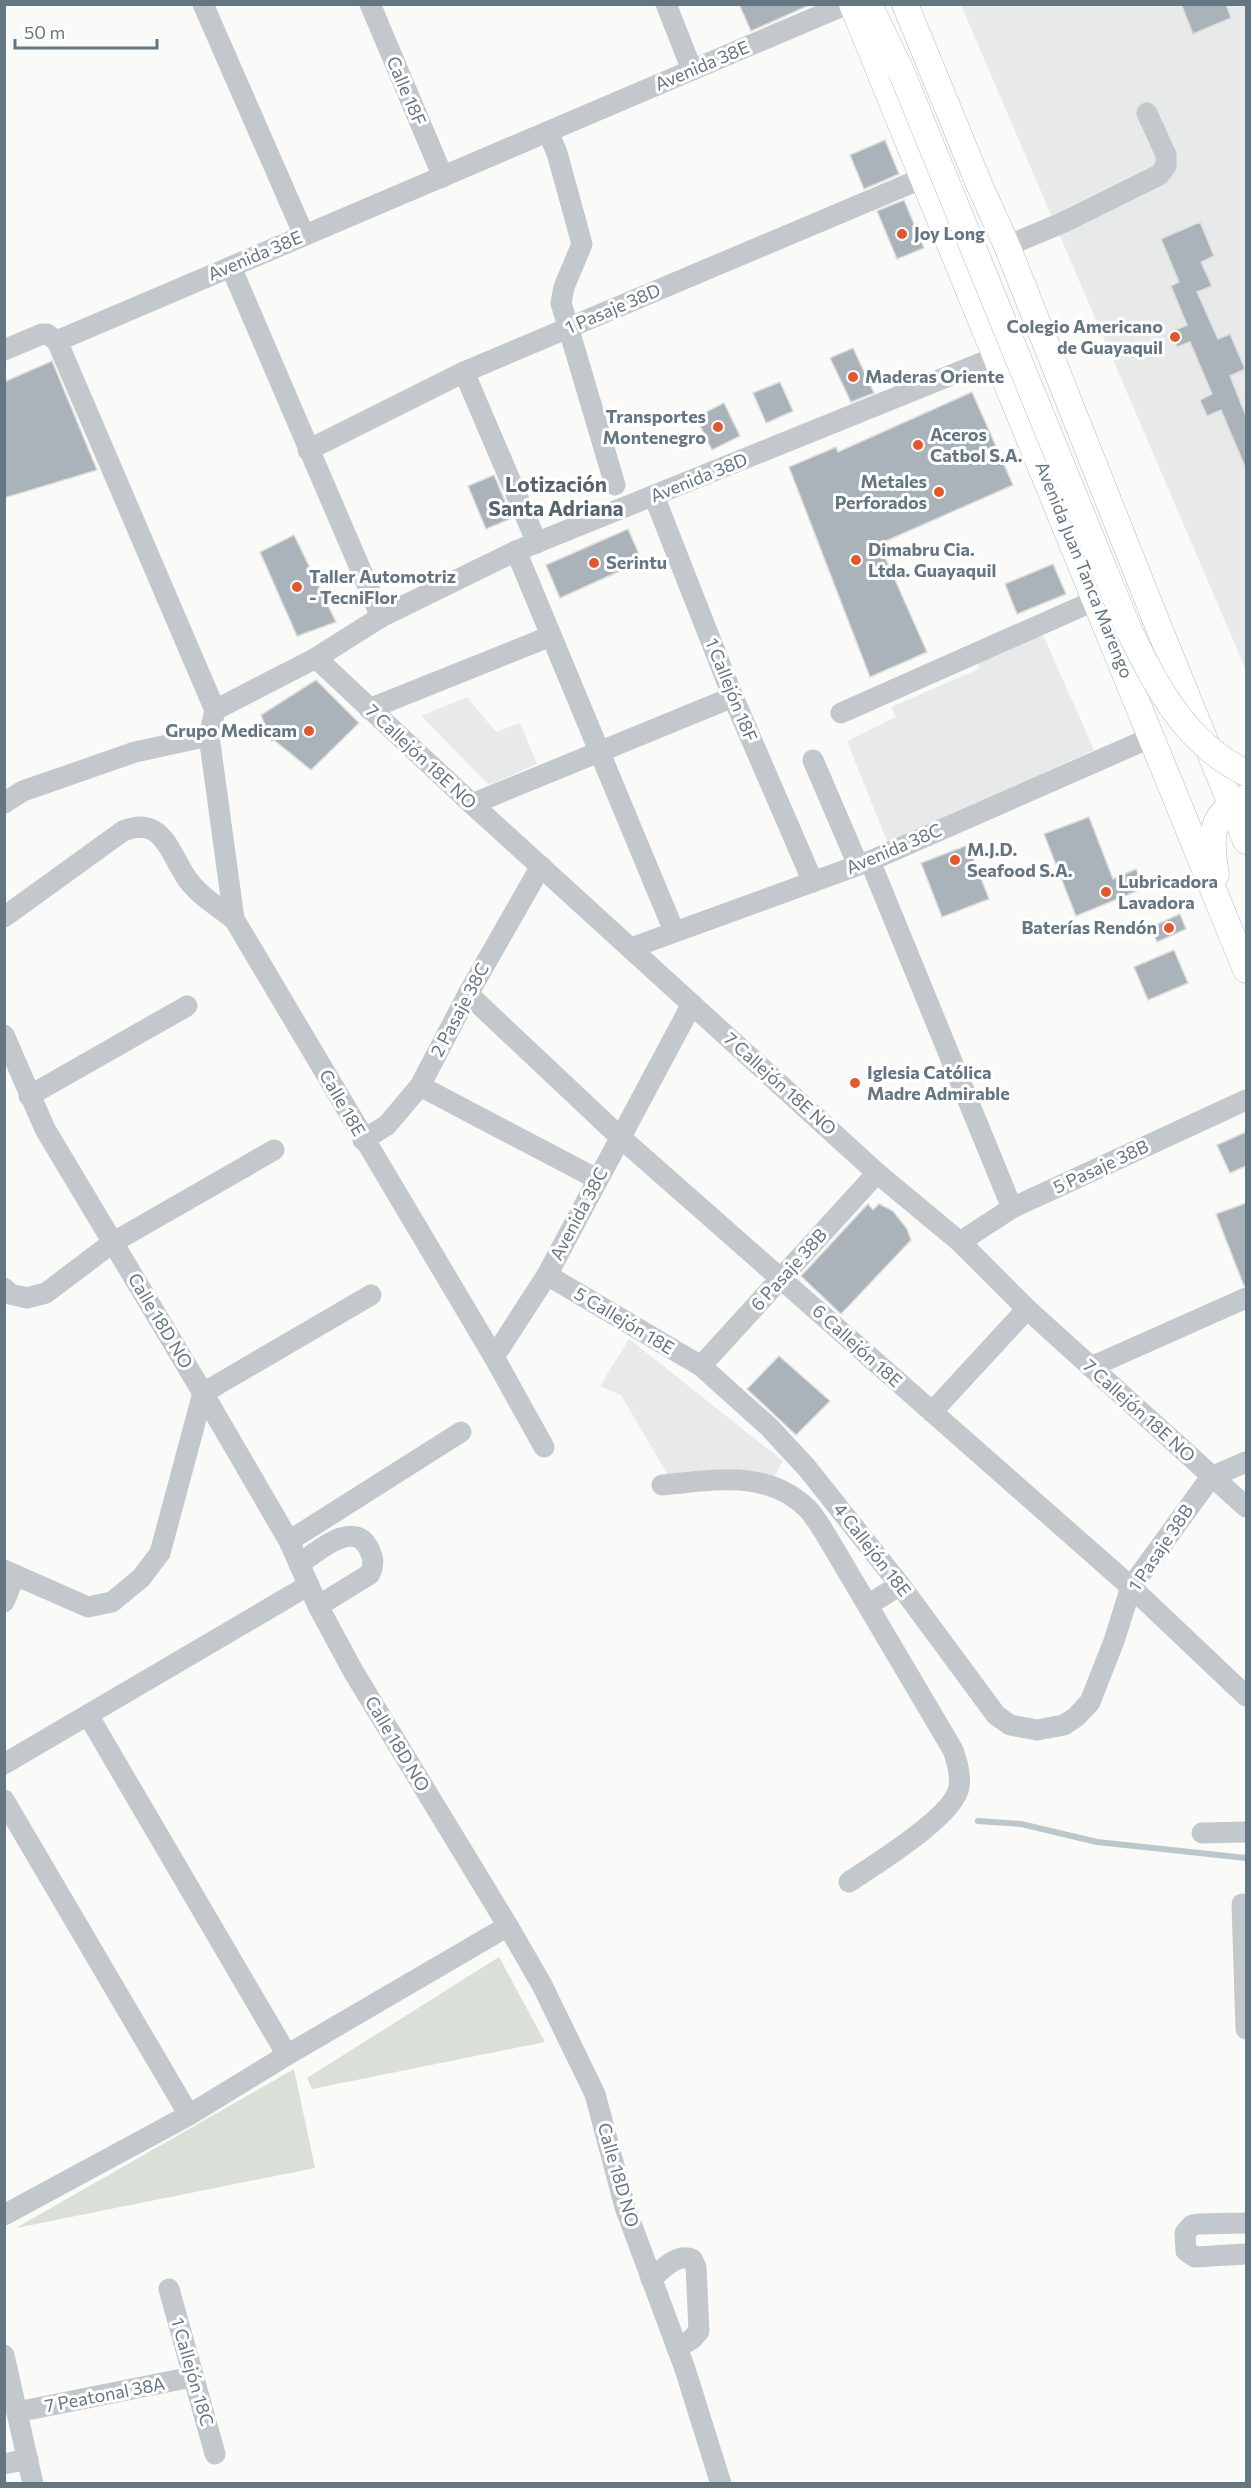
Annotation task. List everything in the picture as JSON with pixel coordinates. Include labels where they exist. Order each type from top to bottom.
[{"type":"main road","name":"Avenida Juan Tanca Marengo","points":[[852,4],[1246,970]]},
{"type":"main road","points":[[869,4],[901,71],[1128,628],[1151,677],[1187,729],[1233,767],[1246,773]]},
{"type":"main road","points":[[905,4],[1007,246],[1157,623],[1239,801],[1246,841]]},
{"type":"main road","points":[[1226,922],[1212,850],[1214,826],[1222,812],[1239,801]]},
{"type":"street","points":[[203,4],[304,235]]},
{"type":"street","name":"Calle 18F","points":[[370,4],[443,177]]},
{"type":"street","points":[[666,4],[692,70]]},
{"type":"street","name":"Avenida 38E","points":[[57,341],[847,4]]},
{"type":"street","points":[[1007,246],[1062,223],[1159,175],[1166,166],[1166,155],[1147,113]]},
{"type":"street","points":[[548,132],[557,153],[582,244],[564,287],[561,303],[615,485]]},
{"type":"street","name":"1 Pasaje 38D","points":[[308,450],[464,372],[923,178]]},
{"type":"street","points":[[231,267],[381,617]]},
{"type":"street","points":[[4,350],[42,334],[47,334],[57,341],[215,710],[209,736],[135,752],[23,790],[4,803]]},
{"type":"street","name":"Avenida 38D","points":[[215,710],[316,658],[381,617],[516,551],[996,357]]},
{"type":"street","points":[[464,372],[537,543]]},
{"type":"street","name":"1 Callejón 18F","points":[[654,496],[733,698],[813,882]]},
{"type":"street","points":[[516,551],[674,931]]},
{"type":"street","points":[[841,713],[1096,600]]},
{"type":"street","points":[[369,710],[551,636]]},
{"type":"street","name":"7 Callejón 18E NO","points":[[316,658],[369,710],[877,1173],[960,1242],[1027,1309],[1246,1507]]},
{"type":"street","points":[[472,804],[600,750],[733,698]]},
{"type":"street","name":"Calle 18E","points":[[209,736],[234,919],[363,1140],[494,1357],[544,1447]]},
{"type":"street","name":"Avenida 38C","points":[[631,948],[864,863],[1152,737]]},
{"type":"street","points":[[813,760],[864,863],[1012,1208]]},
{"type":"street","points":[[4,917],[123,831],[135,826],[148,827],[159,834],[188,881],[207,900],[234,919]]},
{"type":"street","name":"2 Pasaje 38C","points":[[363,1140],[387,1125],[420,1086],[468,994],[541,866]]},
{"type":"street","name":"6 Callejón 18E","points":[[468,994],[621,1138],[1131,1587],[1246,1696]]},
{"type":"street","name":"Avenida 38C","points":[[494,1357],[548,1275],[692,1004]]},
{"type":"street","points":[[29,1096],[187,1006]]},
{"type":"street","name":"Calle 18D NO","points":[[4,1035],[45,1129],[204,1393],[288,1541],[353,1671],[542,1985],[595,2094],[625,2207],[677,2348],[721,2484]]},
{"type":"street","points":[[420,1086],[597,1179]]},
{"type":"street","name":"5 Pasaje 38B","points":[[960,1242],[1012,1208],[1246,1100]]},
{"type":"street","points":[[4,1288],[10,1294],[27,1298],[46,1293],[112,1243],[274,1150]]},
{"type":"street","name":"6 Pasaje 38B","points":[[701,1366],[877,1173]]},
{"type":"street","name":"5 Callejón 18E","points":[[548,1275],[701,1366]]},
{"type":"street","points":[[4,1602],[10,1572],[88,1607],[112,1602],[141,1578],[159,1553],[204,1393],[371,1295]]},
{"type":"street","points":[[1091,1367],[1246,1298]]},
{"type":"street","points":[[932,1412],[1027,1309]]},
{"type":"street","name":"4 Callejón 18E","points":[[701,1366],[769,1427],[807,1468],[900,1585],[996,1715],[1010,1725],[1037,1730]]},
{"type":"street","points":[[288,1541],[461,1432]]},
{"type":"street","points":[[1211,1477],[1246,1462]]},
{"type":"street","points":[[786,1491],[807,1468]]},
{"type":"street","name":"1 Pasaje 38B","points":[[1037,1730],[1064,1725],[1076,1717],[1090,1702],[1114,1641],[1131,1587],[1211,1477]]},
{"type":"street","points":[[662,1485],[723,1479],[755,1480],[786,1491],[809,1510],[953,1750],[959,1769],[959,1788],[954,1803],[940,1817],[849,1882]]},
{"type":"street","points":[[299,1564],[342,1537],[350,1535],[359,1537],[373,1556],[374,1566],[370,1574],[318,1605]]},
{"type":"street","points":[[868,1605],[900,1585]]},
{"type":"street","points":[[4,1764],[309,1586]]},
{"type":"street","points":[[88,1715],[287,2055]]},
{"type":"street","points":[[4,1800],[189,2115]]},
{"type":"street","points":[[1202,1833],[1246,1832]]},
{"type":"street","points":[[1242,1904],[1246,2029]]},
{"type":"street","points":[[4,2215],[189,2115],[508,1926]]},
{"type":"street","points":[[1246,2223],[1198,2224],[1192,2225],[1185,2233],[1186,2252],[1195,2257],[1246,2254]]},
{"type":"street","points":[[651,2279],[678,2259],[686,2257],[692,2259],[696,2267],[699,2331],[692,2339],[677,2348]]},
{"type":"street","name":"1 Callejón 18C","points":[[169,2289],[215,2454]]},
{"type":"street","points":[[4,2355],[33,2484]]},
{"type":"street","name":"7 Peatonal 38A","points":[[17,2412],[192,2377]]},
{"type":"street","points":[[4,2464],[28,2459]]},
{"type":"shaded area","name":"Colegio Americano de Guayaquil","points":[[961,5],[1246,5],[1246,670]]},
{"type":"shaded area","points":[[1039,626],[1094,750],[888,844],[847,741],[896,717],[891,707],[979,669],[976,658]]},
{"type":"shaded area","points":[[467,697],[496,732],[520,723],[537,764],[489,785],[421,716]]},
{"type":"shaded area","points":[[629,1339],[783,1461],[773,1479],[669,1477],[621,1395],[600,1386]]},
{"type":"shaded area","points":[[499,1957],[545,2042],[312,2089],[307,2078]]},
{"type":"shaded area","points":[[294,2069],[315,2168],[16,2228]]},
{"type":"building","points":[[739,4],[812,4],[751,31]]},
{"type":"building","points":[[1181,4],[1226,4],[1231,18],[1193,34]]},
{"type":"building","points":[[885,140],[899,174],[864,189],[850,155]]},
{"type":"building","name":"Joy Long","points":[[904,200],[924,248],[897,259],[877,211]]},
{"type":"building","points":[[1200,222],[1214,256],[1201,262],[1212,286],[1197,292],[1218,339],[1230,334],[1245,369],[1230,376],[1246,416],[1246,469],[1221,410],[1207,416],[1200,400],[1212,394],[1190,342],[1177,347],[1171,332],[1187,325],[1171,286],[1179,282],[1161,239]]},
{"type":"building","name":"Maderas Oriente","points":[[853,348],[874,393],[851,402],[830,358]]},
{"type":"building","points":[[52,361],[97,470],[4,498],[4,382]]},
{"type":"building","points":[[780,382],[793,411],[766,423],[753,393]]},
{"type":"building","points":[[972,392],[1013,485],[879,544],[927,652],[870,677],[789,467],[836,447],[838,452]]},
{"type":"building","name":"Transportes Montenegro","points":[[724,403],[740,436],[712,450],[696,417]]},
{"type":"building","points":[[494,475],[512,518],[486,529],[468,486]]},
{"type":"building","name":"Serintu","points":[[628,529],[642,561],[560,598],[546,565]]},
{"type":"building","name":"Taller Automotriz - TecniFlor","points":[[294,535],[336,622],[297,636],[260,552]]},
{"type":"building","points":[[1053,564],[1066,594],[1017,614],[1005,584]]},
{"type":"building","name":"Grupo Medicam","points":[[316,680],[359,723],[311,770],[274,740],[271,741],[261,715]]},
{"type":"building","points":[[1089,817],[1113,879],[1136,869],[1144,888],[1076,916],[1044,834]]},
{"type":"building","points":[[968,845],[989,899],[942,917],[921,863]]},
{"type":"building","name":"Baterías Rendón","points":[[1180,914],[1186,929],[1157,942],[1151,927]]},
{"type":"building","points":[[1174,950],[1188,983],[1148,1000],[1134,967]]},
{"type":"building","points":[[1246,1132],[1246,1166],[1230,1173],[1217,1145]]},
{"type":"building","points":[[1246,1203],[1246,1285],[1244,1286],[1216,1214]]},
{"type":"building","points":[[868,1204],[873,1210],[879,1204],[893,1211],[907,1229],[911,1240],[841,1314],[801,1276]]},
{"type":"building","points":[[779,1356],[830,1401],[796,1435],[747,1389]]},
{"type":"waterway","points":[[978,1821],[1021,1824],[1097,1842],[1246,1858]]},
{"type":"place","name":"Joy Long","points":[[902,234]]},
{"type":"place","name":"Colegio Americano de Guayaquil","points":[[1175,337]]},
{"type":"place","name":"Maderas Oriente","points":[[853,377]]},
{"type":"place","name":"Transportes Montenegro","points":[[718,427]]},
{"type":"place","name":"Aceros Catbol S.A.","points":[[918,445]]},
{"type":"place","name":"Metales Perforados","points":[[939,492]]},
{"type":"place","name":"Dimabru Cia. Ltda. Guayaquil","points":[[856,560]]},
{"type":"place","name":"Serintu","points":[[594,563]]},
{"type":"place","name":"Taller Automotriz - TecniFlor","points":[[297,587]]},
{"type":"place","name":"Grupo Medicam","points":[[309,731]]},
{"type":"place","name":"M.J.D. Seafood S.A.","points":[[955,860]]},
{"type":"place","name":"Lubricadora Lavadora","points":[[1106,892]]},
{"type":"place","name":"Baterías Rendón","points":[[1169,928]]},
{"type":"place","name":"Iglesia Católica Madre Admirable","points":[[855,1083]]},
{"type":"district","name":"Lotización Santa Adriana","points":[[556,497]]}]
